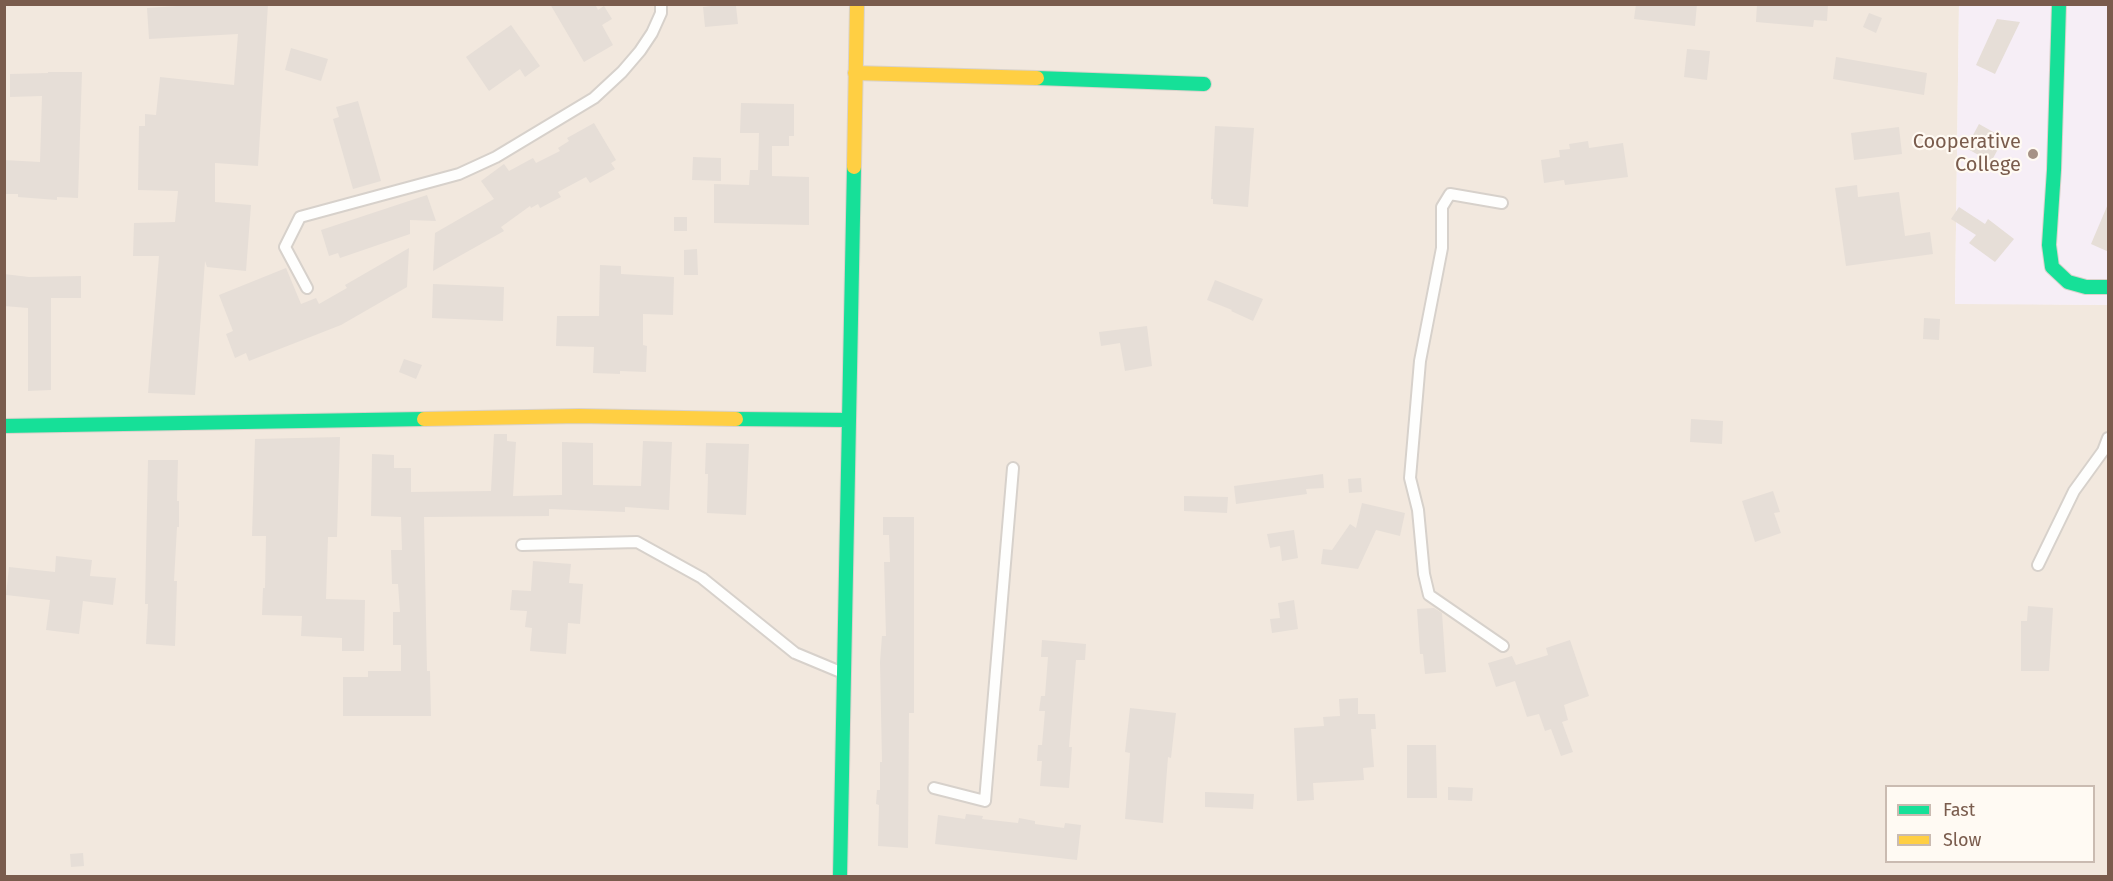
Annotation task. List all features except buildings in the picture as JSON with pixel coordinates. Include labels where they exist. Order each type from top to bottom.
[{"type":"street","points":[[840,876],[857,4]]},
{"type":"street","points":[[2059,4],[2054,170],[2049,245],[2052,267],[2068,282],[2086,287],[2109,287]]},
{"type":"street","points":[[855,73],[1204,84]]},
{"type":"street","points":[[4,426],[579,416],[849,420]]},
{"type":"lane","points":[[307,288],[285,247],[300,217],[459,174],[496,157],[594,98],[622,72],[652,33],[661,13],[661,4]]},
{"type":"lane","points":[[1503,203],[1450,194],[1442,207],[1442,248],[1420,361],[1410,478],[1418,510],[1424,574],[1429,595],[1503,646]]},
{"type":"lane","points":[[2038,565],[2074,491],[2103,451],[2109,438]]},
{"type":"lane","points":[[934,788],[985,801],[1013,468]]},
{"type":"lane","points":[[522,546],[637,542],[702,578],[795,653],[844,673]]},
{"type":"shaded area","points":[[5,5],[1959,5],[1955,303],[2108,305],[2108,876],[5,876]]},
{"type":"shaded area","name":"Cooperative College","points":[[1959,5],[2108,5],[2108,305],[1955,304]]},
{"type":"traffic: fast","points":[[2059,4],[2054,170],[2049,245],[2052,267],[2068,282],[2086,287],[2108,287]]},
{"type":"traffic: fast","points":[[1037,78],[1204,84]]},
{"type":"traffic: fast","points":[[840,876],[854,167]]},
{"type":"traffic: fast","points":[[4,426],[424,419]]},
{"type":"traffic: fast","points":[[736,419],[849,420]]},
{"type":"traffic: slow","points":[[854,167],[857,4]]},
{"type":"traffic: slow","points":[[855,73],[1037,78]]},
{"type":"traffic: slow","points":[[424,419],[579,416],[736,419]]},
{"type":"place","name":"Cooperative College","points":[[2033,154]]}]
